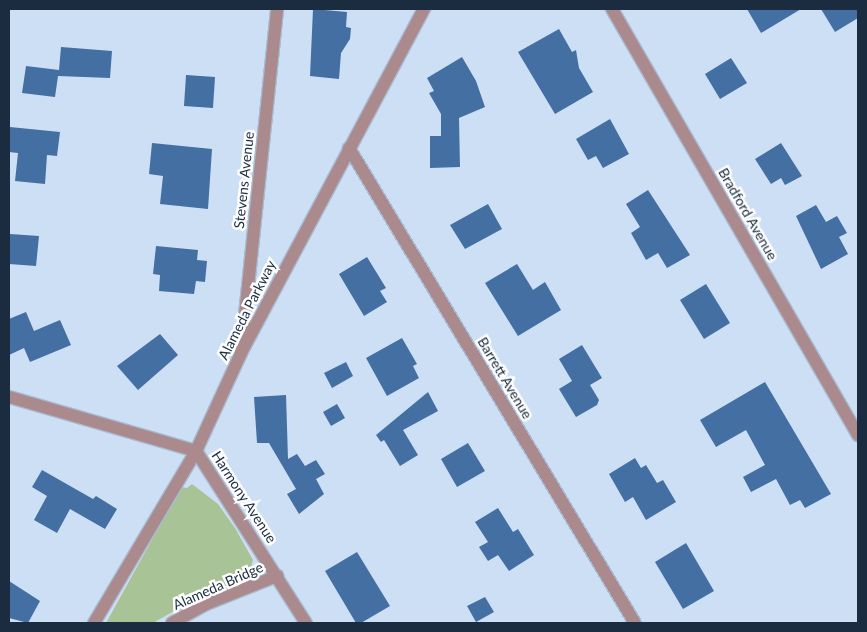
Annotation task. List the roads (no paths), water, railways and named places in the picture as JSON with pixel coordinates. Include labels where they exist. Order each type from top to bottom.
[{"type":"street","name":"Stevens Avenue","points":[[240,354],[277,9]]},
{"type":"street","name":"Alameda Parkway","points":[[94,623],[196,451],[240,354],[424,9]]},
{"type":"street","name":"Bradford Avenue","points":[[612,9],[858,435]]},
{"type":"street","name":"Barrett Avenue","points":[[349,148],[635,623]]},
{"type":"street","name":"Harmony Avenue","points":[[9,397],[196,451],[306,623]]},
{"type":"street","name":"Alameda Bridge","points":[[172,623],[204,605],[277,576]]}]
